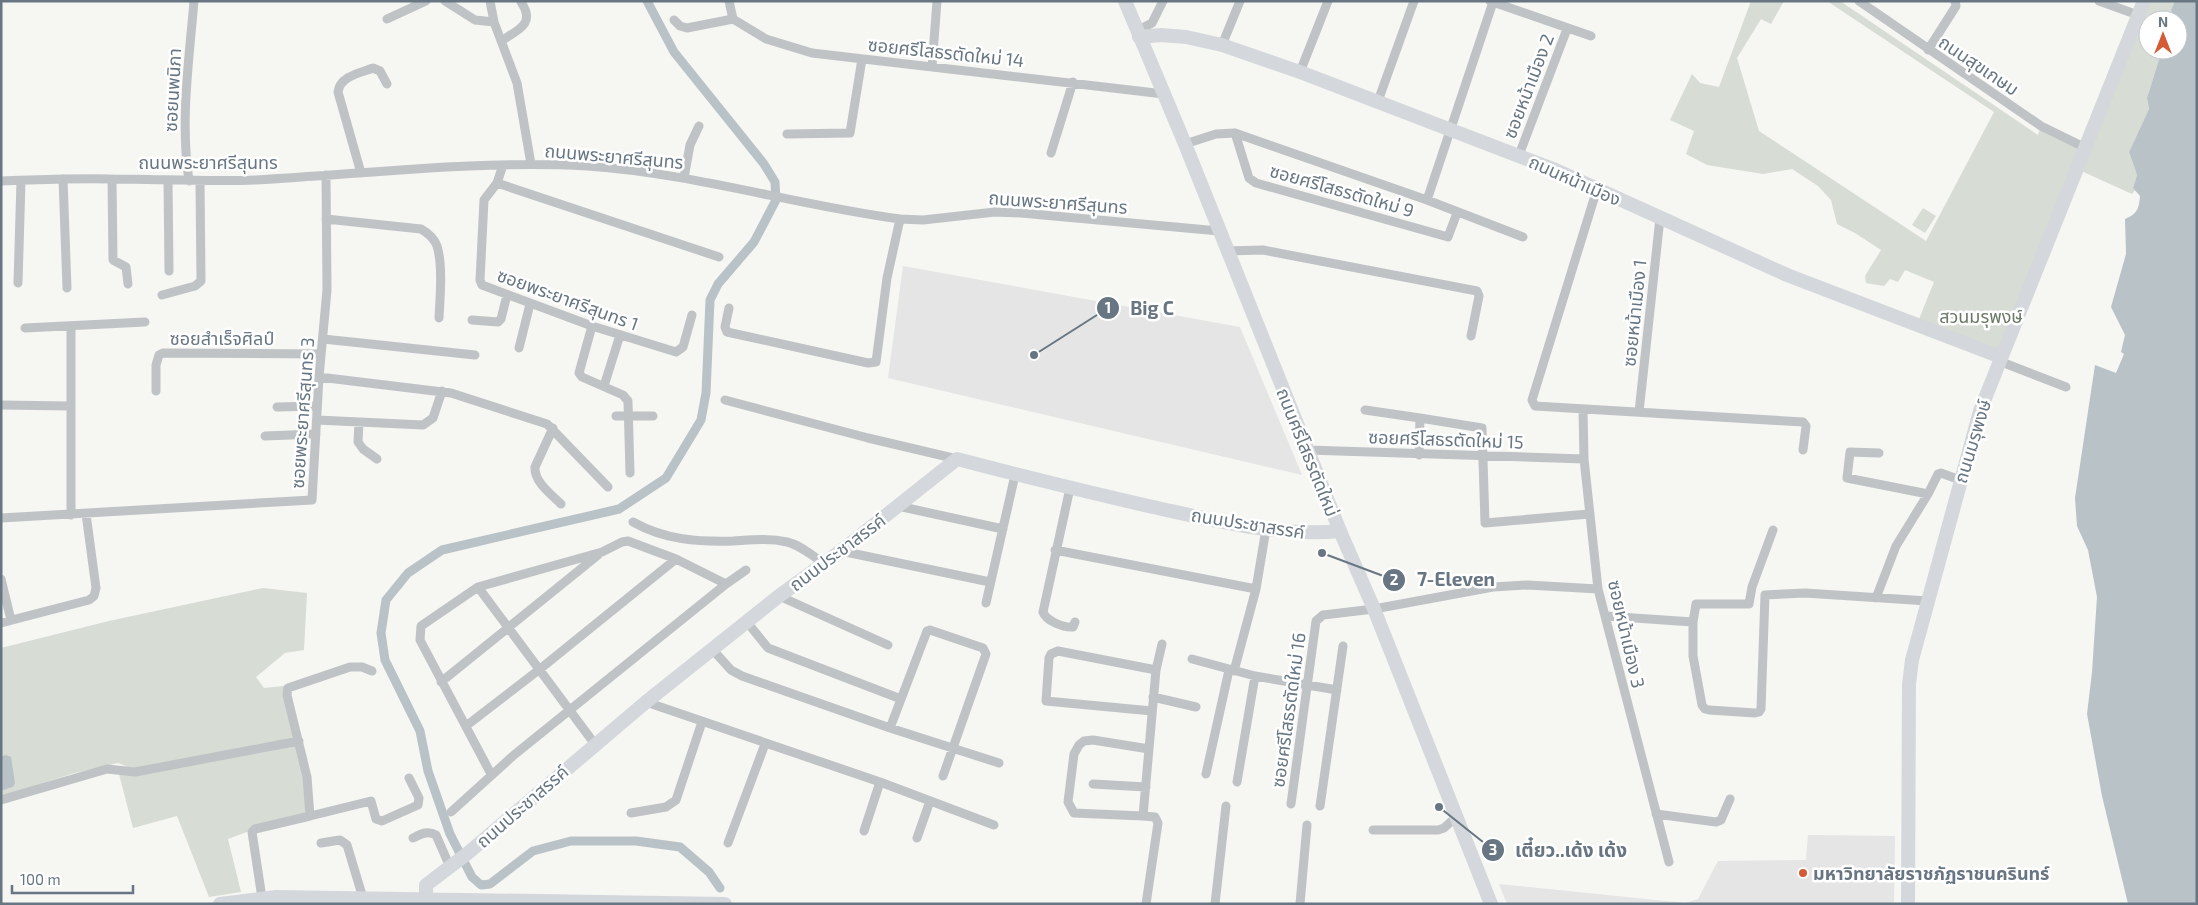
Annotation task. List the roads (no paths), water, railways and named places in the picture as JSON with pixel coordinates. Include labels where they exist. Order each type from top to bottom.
[{"type":"street","name":"ซอยนพนิภา","points":[[189,180],[185,144],[186,101],[194,1]]},
{"type":"street","points":[[387,19],[426,1]]},
{"type":"street","points":[[445,1],[475,20],[494,22]]},
{"type":"street","points":[[490,1],[494,22],[517,83],[532,164]]},
{"type":"street","points":[[674,20],[680,26],[687,28],[733,18],[729,1]]},
{"type":"street","points":[[932,67],[937,1]]},
{"type":"street","name":"ถนนศรีโสธรตัดใหม่","points":[[1125,1],[1185,144],[1226,251],[1340,531],[1374,610],[1491,904]]},
{"type":"street","points":[[1138,34],[1152,23],[1164,1]]},
{"type":"street","points":[[1222,46],[1240,1]]},
{"type":"street","points":[[1300,72],[1328,1]]},
{"type":"street","points":[[1378,101],[1414,1]]},
{"type":"street","name":"ถนนสุขเกษม","points":[[1859,1],[2041,126],[2086,148]]},
{"type":"street","points":[[1928,50],[1956,6],[1955,1]]},
{"type":"street","points":[[2099,1],[2138,16]]},
{"type":"street","points":[[501,40],[518,30],[525,22],[528,16],[521,2]]},
{"type":"street","points":[[1427,200],[1491,2],[1592,36]]},
{"type":"street","name":"ถนนมรุพงษ์","points":[[1908,904],[1909,674],[1975,426],[2000,359],[2138,16]]},
{"type":"street","name":"ซอยศรีโสธรตัดใหม่ 14","points":[[733,18],[752,32],[786,46],[812,53],[1164,94]]},
{"type":"street","name":"ซอยหน้าเมือง 2","points":[[1519,155],[1567,29]]},
{"type":"street","name":"ถนนหน้าเมือง","points":[[1138,34],[1174,36],[1222,46],[1378,101],[1519,155],[1786,275],[2000,359]]},
{"type":"street","points":[[787,134],[850,133],[853,129],[862,59]]},
{"type":"street","points":[[362,173],[338,92],[339,85],[345,79],[373,68],[380,71],[387,84]]},
{"type":"street","points":[[1051,152],[1073,82]]},
{"type":"street","points":[[684,178],[690,145],[699,126]]},
{"type":"street","name":"ซอยศรีโสธรตัดใหม่ 9","points":[[1235,133],[1249,178],[1256,183],[1448,237],[1457,213]]},
{"type":"street","name":"ซอยศรีโสธรตัดใหม่ 9","points":[[1185,144],[1216,134],[1235,133],[1427,200],[1523,237]]},
{"type":"street","name":"ถนนพระยาศรีสุนทร","points":[[1,181],[112,178],[200,181],[504,165],[588,166],[684,178],[900,219],[923,220],[995,212],[1020,213],[1219,232]]},
{"type":"street","name":"ซอยพระยาศรีสุนทร 1","points":[[504,165],[497,183],[484,200],[480,280],[486,287],[592,326],[676,352],[683,347],[692,315]]},
{"type":"street","name":"ซอยพระยาศรีสุนทร 3","points":[[1,518],[309,502],[312,500],[314,494],[319,377],[327,290],[326,175]]},
{"type":"street","points":[[112,178],[113,260],[126,267],[128,284]]},
{"type":"street","points":[[63,179],[67,288]]},
{"type":"street","points":[[18,283],[21,180]]},
{"type":"street","points":[[168,180],[169,271]]},
{"type":"street","points":[[162,295],[195,286],[201,281],[200,181]]},
{"type":"street","points":[[497,183],[719,257]]},
{"type":"street","points":[[1597,189],[1532,400],[1535,406],[1803,422],[1806,426],[1803,450]]},
{"type":"street","name":"ซอยหน้าเมือง 1","points":[[1639,412],[1660,218]]},
{"type":"street","points":[[326,219],[421,229],[430,234],[436,245],[439,258],[440,318]]},
{"type":"street","points":[[729,308],[725,328],[727,332],[868,363],[876,362],[887,278],[900,219]]},
{"type":"street","points":[[1226,251],[1263,250],[1477,291],[1479,296],[1471,336]]},
{"type":"street","points":[[472,320],[498,322],[507,295]]},
{"type":"street","points":[[519,348],[530,304]]},
{"type":"street","points":[[24,328],[145,322]]},
{"type":"street","points":[[592,326],[579,373],[582,377],[626,397],[628,401],[630,473]]},
{"type":"street","points":[[71,327],[71,514]]},
{"type":"street","points":[[604,386],[620,335]]},
{"type":"street","points":[[323,339],[475,355]]},
{"type":"street","name":"ซอยสำเร็จศิลป์","points":[[156,391],[156,365],[159,355],[163,353],[321,354]]},
{"type":"street","points":[[2000,359],[2066,387]]},
{"type":"street","points":[[319,377],[463,396],[542,422],[553,428],[608,487]]},
{"type":"street","points":[[317,420],[423,425],[433,418],[442,392]]},
{"type":"street","points":[[726,400],[868,438],[957,459]]},
{"type":"street","points":[[1,405],[70,406]]},
{"type":"street","points":[[278,407],[317,406]]},
{"type":"street","name":"ซอยหน้าเมือง 3","points":[[1582,409],[1584,460],[1598,589],[1668,862]]},
{"type":"street","points":[[1365,410],[1482,428],[1485,523],[1589,514]]},
{"type":"street","points":[[616,416],[653,416]]},
{"type":"street","points":[[1419,455],[1420,418]]},
{"type":"street","points":[[359,422],[358,442],[377,458]]},
{"type":"street","points":[[553,428],[535,467],[535,473],[538,480],[561,504]]},
{"type":"street","points":[[265,436],[316,434]]},
{"type":"street","name":"ซอยศรีโสธรตัดใหม่ 15","points":[[1307,450],[1584,460]]},
{"type":"street","points":[[1879,453],[1850,452],[1847,478],[1928,494]]},
{"type":"street","name":"ถนนประชาสรรค์","points":[[426,899],[426,885],[468,853],[594,743],[779,596],[842,551],[957,459],[1015,475],[1212,520],[1307,533],[1340,531]]},
{"type":"street","points":[[1876,598],[1896,546],[1938,474],[1960,480]]},
{"type":"street","points":[[986,603],[1015,475]]},
{"type":"street","points":[[1070,488],[1043,612],[1047,618],[1068,627],[1073,627],[1075,622]]},
{"type":"street","points":[[898,506],[1003,529]]},
{"type":"street","points":[[1,622],[88,600],[94,596],[96,588],[86,514]]},
{"type":"street","points":[[633,522],[650,531],[687,540],[707,542],[762,540],[787,542],[799,547],[823,563]]},
{"type":"street","points":[[1206,774],[1232,670],[1256,589],[1266,528]]},
{"type":"street","points":[[1765,595],[1759,712],[1705,709],[1702,705],[1693,656],[1693,622],[1696,604],[1750,603],[1750,596],[1774,530]]},
{"type":"street","points":[[491,774],[420,640],[421,626],[478,587],[602,552],[628,541],[676,559],[726,584]]},
{"type":"street","points":[[1055,550],[1256,589]]},
{"type":"street","points":[[842,551],[990,582]]},
{"type":"street","points":[[441,682],[602,552]]},
{"type":"street","points":[[466,726],[676,559]]},
{"type":"street","points":[[451,812],[491,774],[726,584],[746,570]]},
{"type":"street","points":[[1,579],[11,620]]},
{"type":"street","points":[[1374,610],[1493,587],[1528,586],[1598,589]]},
{"type":"street","points":[[478,587],[594,743]]},
{"type":"street","points":[[1750,596],[1805,594],[1928,601]]},
{"type":"street","points":[[779,596],[888,645]]},
{"type":"street","name":"ซอยศรีโสธรตัดใหม่ 16","points":[[1291,804],[1316,621],[1318,617],[1323,615],[1374,610]]},
{"type":"street","points":[[1604,616],[1693,622]]},
{"type":"street","points":[[747,622],[768,648],[901,699]]},
{"type":"street","points":[[890,728],[926,631],[930,630],[983,648],[986,654],[943,776]]},
{"type":"street","points":[[1143,816],[1153,697],[1156,670],[1162,644]]},
{"type":"street","points":[[1320,806],[1343,646]]},
{"type":"street","points":[[712,649],[731,670],[742,676],[890,728],[999,763]]},
{"type":"street","points":[[1152,711],[1046,701],[1048,667],[1051,654],[1058,651],[1156,670]]},
{"type":"street","points":[[1192,659],[1255,676],[1337,690]]},
{"type":"street","points":[[310,816],[307,777],[287,695],[288,688],[350,667],[362,667],[372,671]]},
{"type":"street","points":[[1237,782],[1255,676]]},
{"type":"street","points":[[1153,697],[1196,707]]},
{"type":"street","points":[[646,702],[880,782],[994,825]]},
{"type":"street","points":[[631,813],[666,807],[676,800],[702,722]]},
{"type":"street","points":[[1146,904],[1158,823],[1155,817],[1074,813],[1068,802],[1074,754],[1079,745],[1084,741],[1093,740],[1149,749]]},
{"type":"street","points":[[1,800],[107,769],[135,772],[299,741]]},
{"type":"street","points":[[728,843],[765,744]]},
{"type":"street","points":[[271,899],[252,832],[255,829],[371,801],[376,819],[382,821],[418,805],[419,798],[409,778]]},
{"type":"street","points":[[864,831],[880,782]]},
{"type":"street","points":[[1093,784],[1146,787]]},
{"type":"street","points":[[1656,814],[1716,822],[1721,820],[1730,799]]},
{"type":"street","points":[[917,838],[930,801]]},
{"type":"street","points":[[1215,904],[1226,806]]},
{"type":"street","points":[[1373,830],[1438,830],[1444,828],[1456,817]]},
{"type":"street","points":[[1300,904],[1306,826]]},
{"type":"street","points":[[413,838],[425,832],[432,832],[436,835],[452,866]]},
{"type":"street","points":[[321,843],[340,840],[347,845],[363,898]]},
{"type":"street","points":[[220,904],[271,899],[363,898],[386,901],[426,899],[725,904]]},
{"type":"waterway","points":[[647,1],[674,52],[764,164],[775,182],[776,200],[754,242],[718,284],[710,300],[706,393],[701,420],[666,478],[619,509],[442,550],[408,573],[386,600],[381,633],[385,660],[420,731],[428,771],[450,834],[472,877],[481,885],[490,884],[533,851],[571,841],[636,841],[680,847],[709,872],[720,888]]},
{"type":"place","name":"Big C","points":[[1034,355]]},
{"type":"place","name":"7-Eleven","points":[[1322,553]]},
{"type":"place","name":"เตี๋ยว..เด้ง เด้ง","points":[[1439,807]]},
{"type":"place","name":"มหาวิทยาลัยราชภัฏราชนครินทร์","points":[[1803,873]]},
{"type":"park label","name":"สวนมรุพงษ์","points":[[1981,316]]}]
